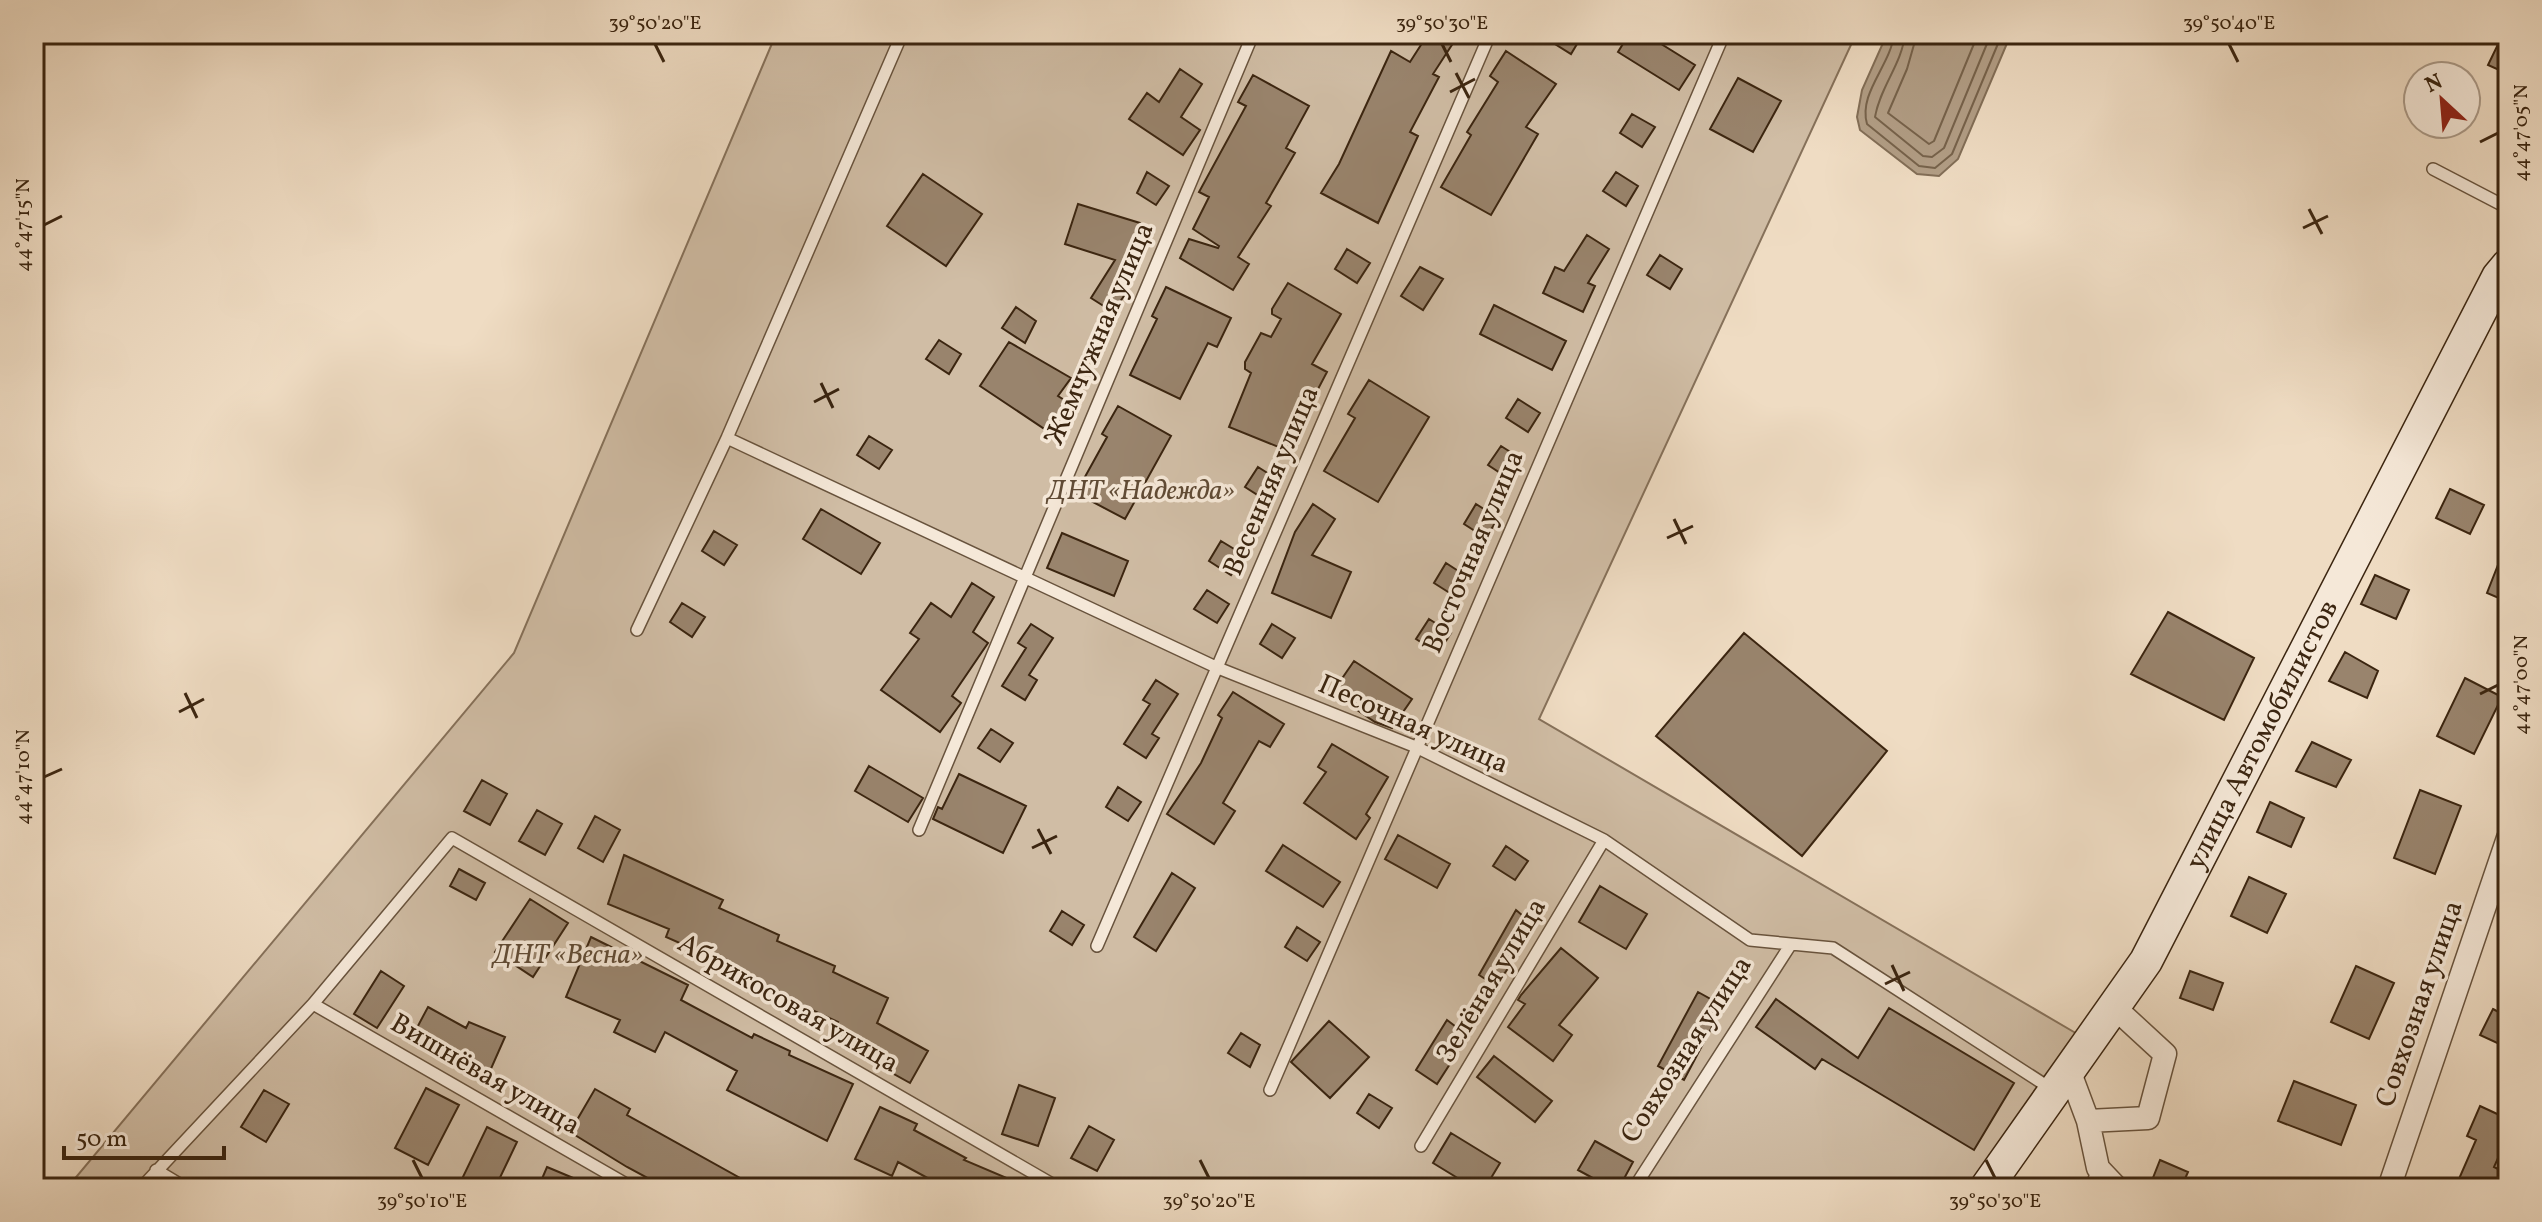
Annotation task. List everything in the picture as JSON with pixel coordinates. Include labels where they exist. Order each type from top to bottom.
[{"type":"street","name":"улица Автомобилистов","points":[[1986,1188],[2146,961],[2498,277],[2508,265]]},
{"type":"street","name":"Совхозная улица","points":[[2389,1188],[2508,838]]},
{"type":"street","points":[[2088,1121],[2148,1118],[2165,1054],[2114,1007]]},
{"type":"street","points":[[2062,1080],[2088,1121],[2094,1178],[2117,1188]]},
{"type":"lane","points":[[637,630],[727,438],[902,34]]},
{"type":"lane","name":"Жемчужная улица","points":[[919,830],[1253,34]]},
{"type":"lane","name":"Весенняя улица","points":[[1097,946],[1490,34]]},
{"type":"lane","name":"Восточная улица","points":[[1270,1090],[1724,34]]},
{"type":"lane","points":[[2433,169],[2508,208]]},
{"type":"lane","name":"Песочная улица","points":[[727,438],[1218,668],[1416,747],[1604,840],[1750,940],[1833,948],[2062,1080]]},
{"type":"lane","name":"Абрикосовая улица","points":[[313,1004],[452,838],[1059,1188]]},
{"type":"lane","name":"Зелёная улица","points":[[1421,1146],[1604,840]]},
{"type":"lane","name":"Совхозная улица","points":[[1634,1188],[1791,944]]},
{"type":"lane","points":[[141,1188],[313,1004]]},
{"type":"lane","name":"Вишнёвая улица","points":[[313,1004],[633,1188]]},
{"type":"lane","points":[[156,1170],[186,1188]]},
{"type":"green space","name":"ДНТ «Надежда»","points":[[776,34],[1856,34],[1539,719],[2079,1035],[1984,1188],[67,1188],[514,653]]},
{"type":"water","points":[[1887,34],[2011,34],[1958,159],[1939,176],[1917,174],[1860,130],[1857,117],[1862,90]]},
{"type":"building","points":[[1428,34],[1459,34],[1433,74],[1439,77],[1410,132],[1418,136],[1378,223],[1321,193],[1339,164],[1391,51],[1410,62]]},
{"type":"building","points":[[1539,34],[1583,34],[1571,54]]},
{"type":"building","points":[[1629,34],[1645,34],[1695,65],[1679,90],[1618,52]]},
{"type":"building","points":[[2503,34],[2508,34],[2508,74],[2488,65]]},
{"type":"building","points":[[1506,51],[1556,84],[1526,127],[1538,134],[1491,215],[1441,187],[1471,135],[1467,132],[1498,82],[1490,76]]},
{"type":"building","points":[[1180,69],[1202,84],[1181,117],[1200,130],[1183,155],[1129,119],[1147,93],[1159,102]]},
{"type":"building","points":[[1253,75],[1309,106],[1286,148],[1295,153],[1266,203],[1271,206],[1238,257],[1249,264],[1233,290],[1180,258],[1189,239],[1219,246],[1193,229],[1209,197],[1199,192],[1246,106],[1238,102]]},
{"type":"building","points":[[1738,78],[1781,101],[1753,152],[1710,129]]},
{"type":"building","points":[[1632,114],[1655,127],[1642,147],[1620,133]]},
{"type":"building","points":[[1147,172],[1169,186],[1156,205],[1137,193]]},
{"type":"building","points":[[1616,172],[1638,186],[1626,206],[1603,191]]},
{"type":"building","points":[[923,174],[982,214],[946,266],[887,226]]},
{"type":"building","points":[[1078,204],[1140,223],[1119,288],[1126,293],[1113,312],[1091,298],[1115,260],[1065,244]]},
{"type":"building","points":[[1587,235],[1609,249],[1588,283],[1595,286],[1583,312],[1543,293],[1555,267],[1564,271]]},
{"type":"building","points":[[1347,249],[1370,263],[1357,283],[1335,269]]},
{"type":"building","points":[[1660,255],[1682,269],[1670,289],[1647,275]]},
{"type":"building","points":[[1420,267],[1443,279],[1423,310],[1401,296]]},
{"type":"building","points":[[1288,283],[1341,314],[1312,364],[1327,372],[1286,450],[1229,427],[1251,373],[1245,369],[1245,362],[1261,333],[1271,337],[1281,319],[1272,314],[1272,309]]},
{"type":"building","points":[[1166,287],[1231,318],[1217,347],[1208,343],[1180,399],[1130,375],[1157,319],[1152,316]]},
{"type":"building","points":[[1494,305],[1566,341],[1552,370],[1480,334]]},
{"type":"building","points":[[1016,307],[1036,321],[1025,343],[1002,328]]},
{"type":"building","points":[[939,340],[961,354],[949,374],[926,359]]},
{"type":"building","points":[[1009,342],[1071,378],[1058,396],[1069,403],[1049,432],[980,386]]},
{"type":"building","points":[[1369,380],[1429,417],[1378,502],[1324,471],[1355,418],[1348,414]]},
{"type":"building","points":[[1518,399],[1540,413],[1528,432],[1506,418]]},
{"type":"building","points":[[1118,406],[1171,436],[1125,519],[1076,493],[1107,437],[1102,434]]},
{"type":"building","points":[[869,436],[892,450],[879,469],[857,455]]},
{"type":"building","points":[[1501,446],[1523,460],[1511,480],[1488,465]]},
{"type":"building","points":[[1258,467],[1280,481],[1267,501],[1245,487]]},
{"type":"building","points":[[2450,489],[2484,505],[2470,534],[2436,518]]},
{"type":"building","points":[[1313,504],[1335,519],[1312,555],[1351,572],[1331,618],[1272,593],[1295,532]]},
{"type":"building","points":[[1476,504],[1498,518],[1486,538],[1464,524]]},
{"type":"building","points":[[821,509],[880,543],[861,574],[803,539]]},
{"type":"building","points":[[714,531],[737,545],[724,565],[702,551]]},
{"type":"building","points":[[1062,533],[1128,561],[1114,596],[1047,568]]},
{"type":"building","points":[[1221,541],[1244,555],[1231,575],[1209,561]]},
{"type":"building","points":[[2508,542],[2508,602],[2487,593]]},
{"type":"building","points":[[1446,563],[1469,578],[1456,597],[1434,583]]},
{"type":"building","points":[[2375,575],[2409,590],[2396,619],[2361,604]]},
{"type":"building","points":[[972,583],[994,597],[973,632],[988,643],[952,696],[961,703],[940,732],[881,690],[919,639],[910,633],[931,603],[951,617]]},
{"type":"building","points":[[1207,590],[1229,604],[1217,623],[1194,609]]},
{"type":"building","points":[[682,603],[705,617],[692,637],[670,622]]},
{"type":"building","points":[[2168,612],[2254,658],[2224,720],[2131,674]]},
{"type":"building","points":[[1429,619],[1451,633],[1438,653],[1416,639]]},
{"type":"building","points":[[1031,624],[1053,638],[1029,675],[1037,680],[1025,700],[1002,686],[1026,648],[1018,643]]},
{"type":"building","points":[[1272,624],[1295,638],[1282,658],[1260,644]]},
{"type":"building","points":[[1744,633],[1887,751],[1802,856],[1656,736]]},
{"type":"building","points":[[2345,652],[2378,671],[2367,698],[2329,681]]},
{"type":"building","points":[[1354,661],[1412,699],[1392,728],[1375,722],[1332,693]]},
{"type":"building","points":[[2465,678],[2502,697],[2474,754],[2437,736]]},
{"type":"building","points":[[1156,680],[1178,694],[1152,734],[1159,738],[1146,758],[1124,744],[1150,704],[1143,700]]},
{"type":"building","points":[[1233,692],[1284,724],[1270,747],[1259,741],[1223,803],[1235,811],[1214,844],[1167,814],[1201,763],[1222,718],[1218,715]]},
{"type":"building","points":[[991,729],[1013,743],[1000,762],[978,748]]},
{"type":"building","points":[[2312,742],[2351,760],[2336,787],[2296,771]]},
{"type":"building","points":[[1332,744],[1388,777],[1366,814],[1370,818],[1356,839],[1304,803],[1326,772],[1318,767]]},
{"type":"building","points":[[869,766],[923,798],[908,822],[855,791]]},
{"type":"building","points":[[959,774],[1026,806],[1003,853],[933,819],[938,807],[942,809]]},
{"type":"building","points":[[482,780],[507,794],[490,825],[464,811]]},
{"type":"building","points":[[1118,787],[1141,802],[1128,821],[1106,807]]},
{"type":"building","points":[[2420,790],[2461,806],[2435,874],[2394,858]]},
{"type":"building","points":[[2270,802],[2304,818],[2291,847],[2257,832]]},
{"type":"building","points":[[537,810],[562,824],[545,855],[519,841]]},
{"type":"building","points":[[595,816],[620,830],[603,862],[578,848]]},
{"type":"building","points":[[1398,835],[1450,864],[1437,888],[1385,859]]},
{"type":"building","points":[[1283,845],[1340,882],[1323,907],[1266,871]]},
{"type":"building","points":[[1506,846],[1528,861],[1515,880],[1493,866]]},
{"type":"building","points":[[624,855],[723,900],[719,908],[779,935],[777,941],[835,966],[833,972],[888,998],[877,1023],[928,1051],[910,1083],[885,1069],[888,1062],[832,1036],[838,1022],[722,968],[725,963],[666,937],[669,929],[608,904]]},
{"type":"building","points":[[459,869],[485,883],[476,900],[450,886]]},
{"type":"building","points":[[1172,873],[1195,888],[1156,951],[1134,937]]},
{"type":"building","points":[[2249,877],[2286,894],[2267,933],[2231,916]]},
{"type":"building","points":[[1600,886],[1647,914],[1626,949],[1579,922]]},
{"type":"building","points":[[530,899],[568,923],[533,977],[495,952]]},
{"type":"building","points":[[1516,910],[1536,927],[1496,986],[1479,975]]},
{"type":"building","points":[[1062,911],[1084,925],[1072,945],[1050,931]]},
{"type":"building","points":[[1297,927],[1320,942],[1307,961],[1285,947]]},
{"type":"building","points":[[591,937],[688,985],[681,1000],[752,1038],[754,1034],[790,1051],[789,1055],[853,1084],[827,1141],[727,1090],[737,1071],[665,1032],[655,1052],[614,1032],[620,1020],[566,997]]},
{"type":"building","points":[[1561,948],[1598,978],[1559,1025],[1572,1035],[1553,1061],[1508,1027],[1525,1004],[1518,1000],[1521,995]]},
{"type":"building","points":[[2356,966],[2394,983],[2369,1039],[2331,1022]]},
{"type":"building","points":[[381,971],[404,986],[377,1028],[354,1014]]},
{"type":"building","points":[[2190,971],[2223,983],[2213,1010],[2180,998]]},
{"type":"building","points":[[1698,992],[1723,1006],[1684,1080],[1658,1066]]},
{"type":"building","points":[[1776,999],[1858,1058],[1889,1008],[2014,1083],[1974,1150],[1822,1059],[1815,1069],[1756,1027]]},
{"type":"building","points":[[428,1007],[466,1028],[469,1022],[505,1037],[486,1080],[450,1065],[452,1061],[411,1039]]},
{"type":"building","points":[[2493,1009],[2508,1017],[2508,1048],[2480,1035]]},
{"type":"building","points":[[1447,1020],[1468,1036],[1437,1084],[1416,1070]]},
{"type":"building","points":[[1329,1021],[1369,1057],[1330,1098],[1291,1062]]},
{"type":"building","points":[[1241,1033],[1260,1045],[1250,1067],[1228,1053]]},
{"type":"building","points":[[1494,1056],[1552,1101],[1535,1122],[1477,1077]]},
{"type":"building","points":[[2294,1081],[2356,1105],[2341,1145],[2278,1121]]},
{"type":"building","points":[[1019,1085],[1055,1098],[1038,1146],[1002,1134]]},
{"type":"building","points":[[426,1088],[459,1105],[428,1165],[395,1148]]},
{"type":"building","points":[[595,1089],[630,1109],[627,1115],[758,1188],[666,1188],[627,1167],[570,1132]]},
{"type":"building","points":[[264,1090],[289,1104],[266,1142],[241,1127]]},
{"type":"building","points":[[1369,1094],[1392,1108],[1379,1128],[1357,1113]]},
{"type":"building","points":[[2480,1106],[2508,1119],[2508,1136],[2494,1167],[2508,1174],[2502,1188],[2455,1188],[2476,1140],[2467,1136]]},
{"type":"building","points":[[880,1107],[917,1124],[914,1130],[966,1158],[964,1160],[1030,1188],[946,1188],[898,1162],[892,1176],[855,1159]]},
{"type":"building","points":[[1089,1126],[1114,1140],[1097,1171],[1071,1158]]},
{"type":"building","points":[[487,1127],[517,1142],[495,1188],[470,1188],[460,1183]]},
{"type":"building","points":[[1451,1133],[1500,1163],[1485,1188],[1474,1188],[1433,1163]]},
{"type":"building","points":[[1595,1141],[1633,1162],[1619,1188],[1611,1188],[1578,1170]]},
{"type":"building","points":[[2160,1160],[2188,1172],[2181,1188],[2149,1188]]},
{"type":"building","points":[[547,1167],[597,1188],[538,1188]]},
{"type":"park label","name":"ДНТ «Весна»","points":[[568,955]]}]
